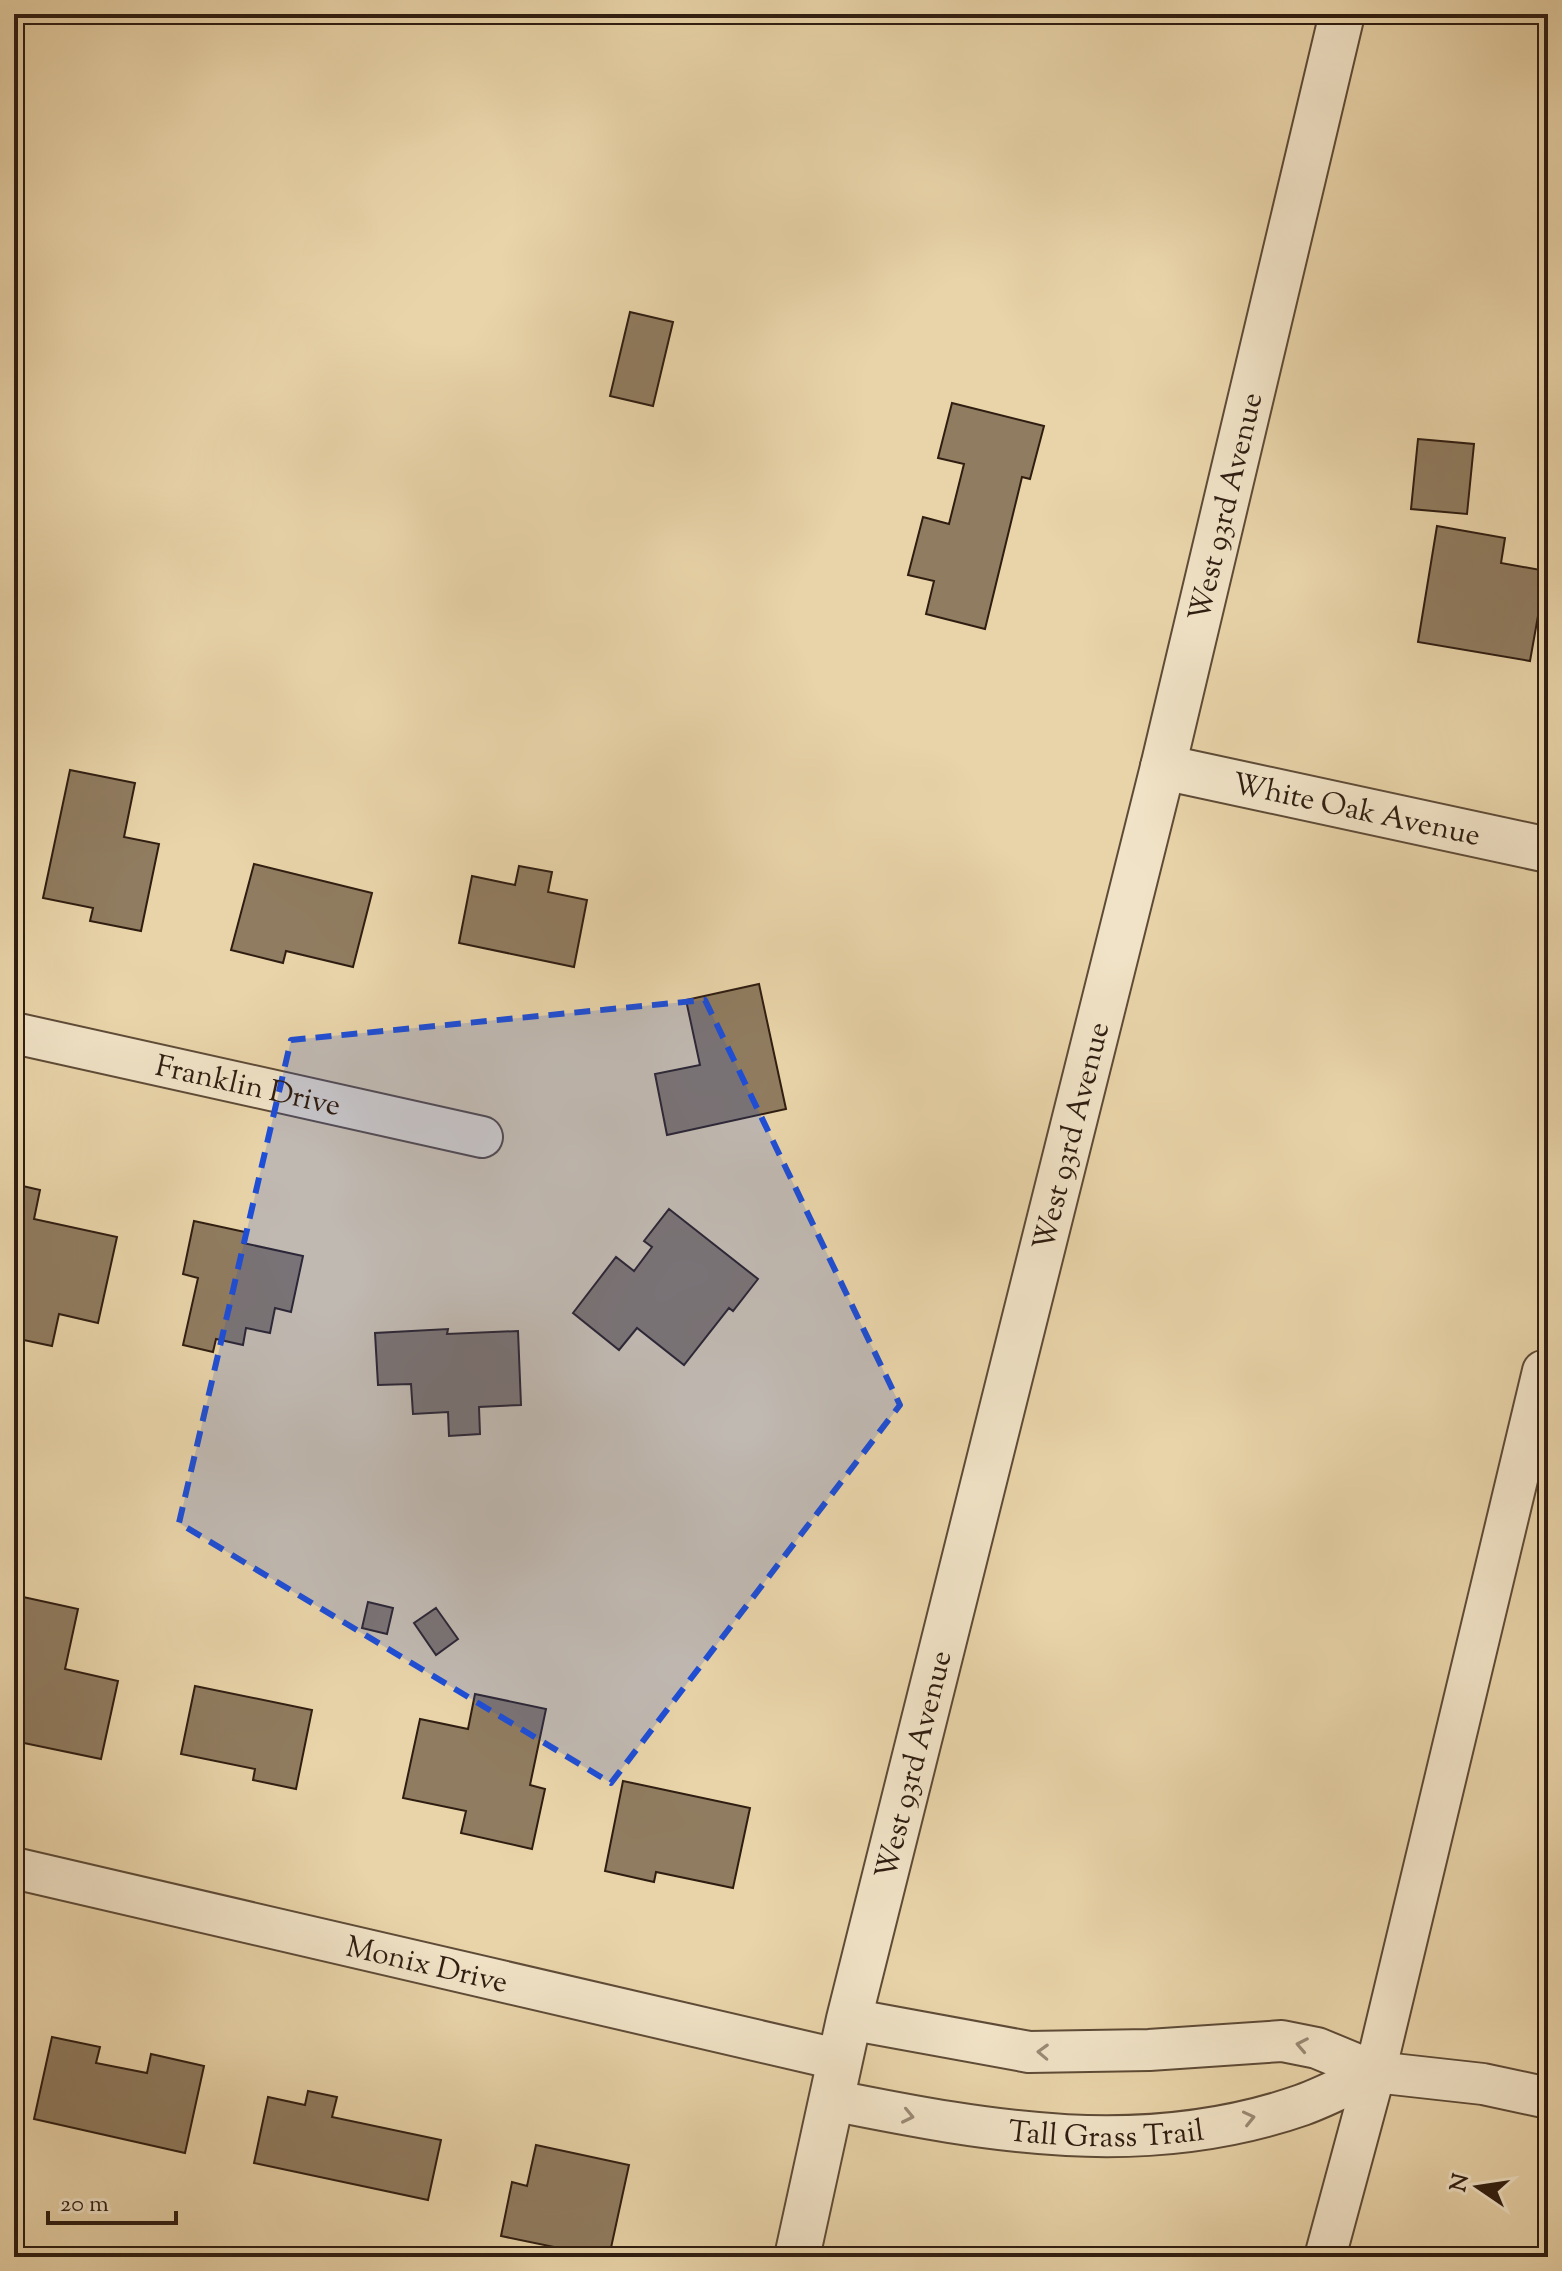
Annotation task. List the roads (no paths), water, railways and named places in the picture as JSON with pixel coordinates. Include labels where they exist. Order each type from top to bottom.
[{"type":"street","name":"West 93rd Avenue","points":[[797,2257],[841,2060],[1163,767],[1342,14]]},
{"type":"street","name":"White Oak Avenue","points":[[1163,767],[1548,850]]},
{"type":"street","name":"Franklin Drive","points":[[14,1033],[482,1137]]},
{"type":"street","points":[[1325,2257],[1375,2072],[1543,1371],[1548,1372]]},
{"type":"street","name":"Monix Drive","points":[[14,1868],[841,2060]]},
{"type":"street","points":[[841,2060],[1149,2050],[1282,2041],[1317,2048],[1375,2072],[1483,2084],[1548,2098]]},
{"type":"street","name":"Tall Grass Trail","points":[[841,2060],[955,2126],[1035,2136],[1136,2136],[1195,2130],[1302,2104],[1375,2072]]}]
